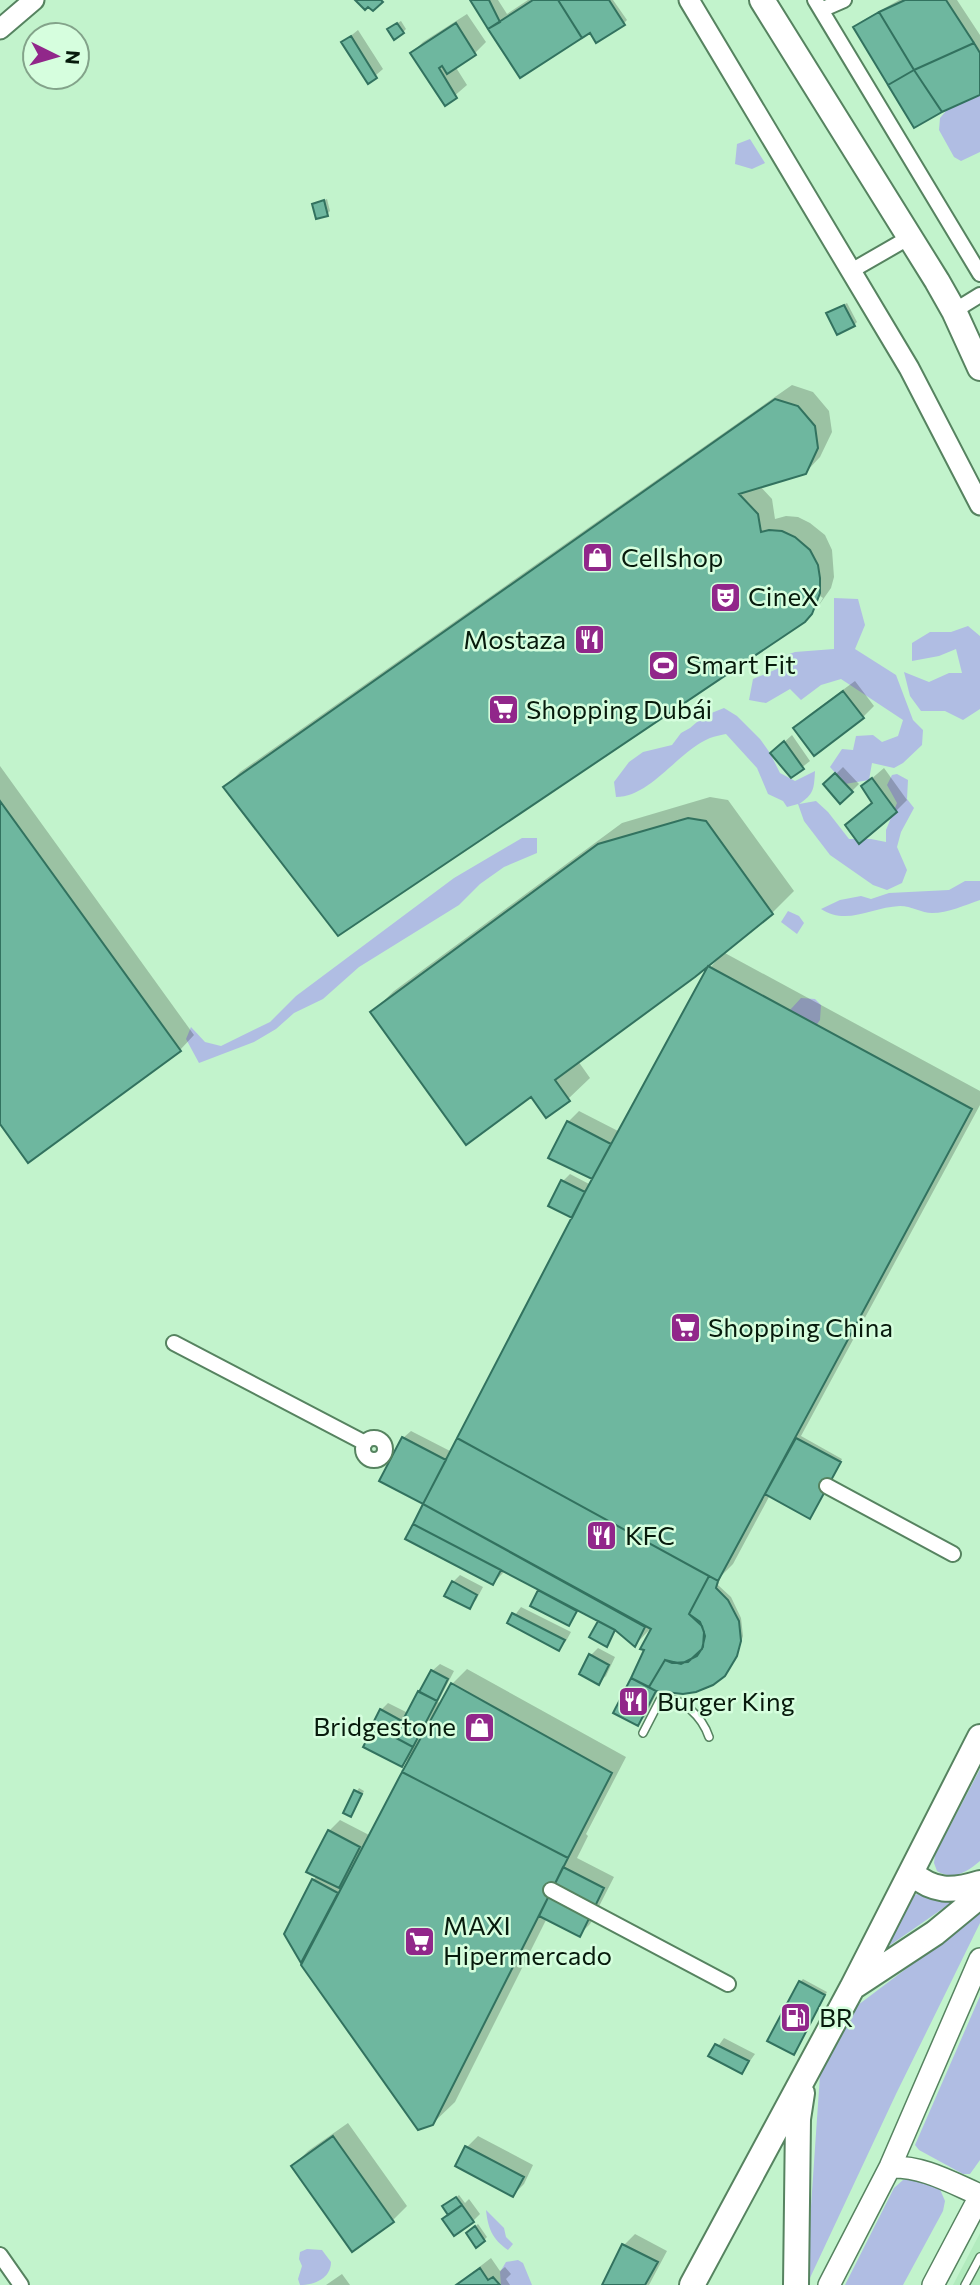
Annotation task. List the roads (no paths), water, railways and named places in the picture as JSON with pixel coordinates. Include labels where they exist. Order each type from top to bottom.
[{"type":"highway","points":[[762,0],[954,311],[980,368]]},
{"type":"highway","points":[[692,2285],[852,1988],[980,1737]]},
{"type":"highway","points":[[911,1873],[927,1886],[947,1889],[980,1883]]},
{"type":"highway","points":[[852,1988],[935,1933],[980,1896]]},
{"type":"highway","points":[[796,2285],[798,2119],[804,2079]]},
{"type":"main road","points":[[829,2285],[890,2167],[980,1959]]},
{"type":"main road","points":[[890,2167],[924,2171],[980,2195],[933,2285]]},
{"type":"street","points":[[0,29],[34,0]]},
{"type":"street","points":[[689,0],[909,368],[980,505]]},
{"type":"street","points":[[844,0],[818,5],[980,274]]},
{"type":"street","points":[[851,271],[910,237]]},
{"type":"street","points":[[954,311],[980,295]]},
{"type":"street","points":[[174,1343],[365,1443],[373,1437],[381,1440],[388,1456]]},
{"type":"street","points":[[827,1486],[953,1554]]},
{"type":"street","points":[[551,1890],[728,1984]]},
{"type":"street","points":[[0,2255],[21,2285]]},
{"type":"lane","points":[[643,1733],[660,1700],[666,1699],[679,1703],[696,1714],[705,1724],[709,1737]]},
{"type":"lane","points":[[965,2285],[980,2257]]},
{"type":"place","name":"Cellshop","points":[[598,558]]},
{"type":"place","name":"CineX","points":[[725,597]]},
{"type":"place","name":"Mostaza","points":[[589,640]]},
{"type":"place","name":"Smart Fit","points":[[663,665]]},
{"type":"place","name":"Shopping Dubái","points":[[503,710]]},
{"type":"place","name":"Shopping China","points":[[685,1328]]},
{"type":"place","name":"KFC","points":[[602,1536]]},
{"type":"place","name":"Burger King","points":[[634,1702]]},
{"type":"place","name":"Bridgestone","points":[[479,1727]]},
{"type":"place","name":"MAXI Hipermercado","points":[[420,1941]]},
{"type":"place","name":"BR","points":[[796,2018]]}]
